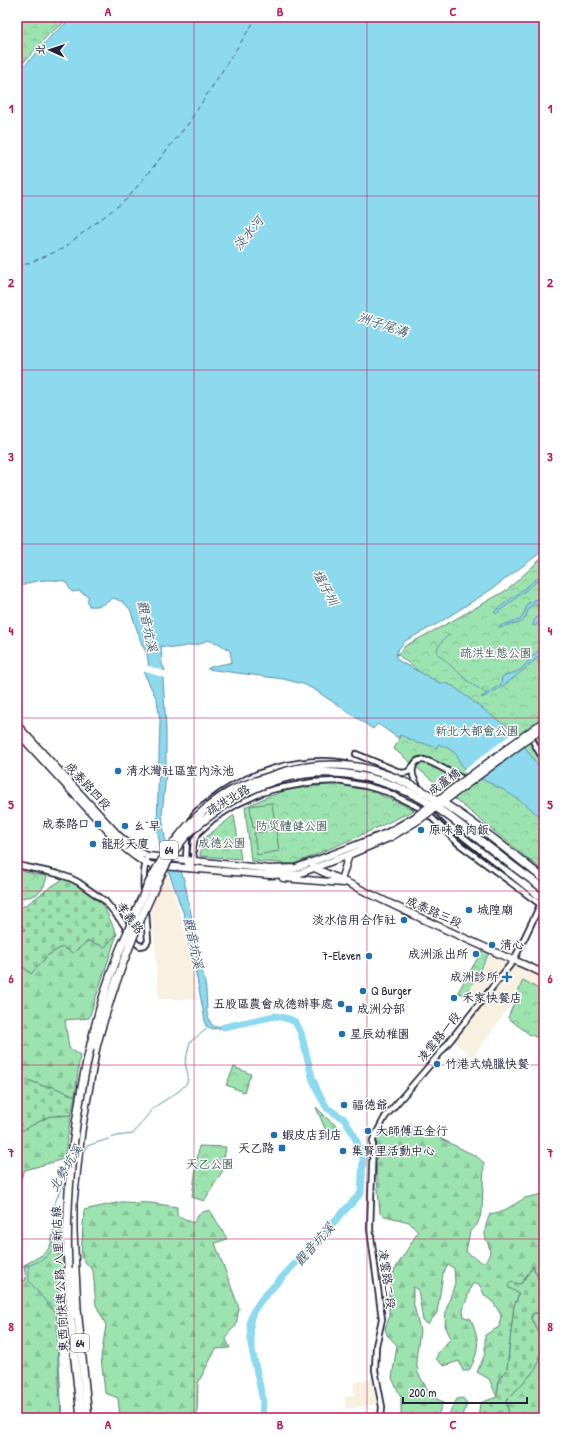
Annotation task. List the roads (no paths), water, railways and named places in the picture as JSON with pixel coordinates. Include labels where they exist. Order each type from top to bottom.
[{"type":"highway","name":"東西向快速公路 八里新店線","points":[[88,1418],[67,1235],[70,1170],[81,1090],[98,1016],[111,974],[151,878],[171,846],[182,833],[197,818],[230,792],[280,772],[314,765],[339,765],[371,770],[424,792],[469,822],[544,880]]},
{"type":"highway","name":"東西向快速公路 八里新店線","points":[[81,1418],[71,1321],[71,1268],[75,1170],[88,1085],[100,1034],[118,976],[138,925],[159,878],[185,838],[217,810],[248,791],[276,780],[311,772],[336,772],[376,779],[414,794],[467,830],[544,889]]},
{"type":"highway","points":[[496,853],[543,902]]},
{"type":"highway","points":[[522,862],[544,876]]},
{"type":"main road","name":"成蘆橋","points":[[350,852],[415,817],[544,721]]},
{"type":"main road","name":"成泰路四段","points":[[17,725],[119,836],[138,852],[148,856]]},
{"type":"main road","name":"成蘆橋","points":[[350,852],[391,837],[419,820],[544,727]]},
{"type":"main road","name":"成泰路四段","points":[[17,732],[116,840],[134,856],[145,863]]},
{"type":"main road","points":[[148,856],[270,869],[296,868],[350,852]]},
{"type":"main road","points":[[145,863],[252,874],[298,874],[350,852]]},
{"type":"main road","points":[[341,880],[350,852]]},
{"type":"main road","name":"成泰路三段","points":[[309,864],[398,908],[544,974]]},
{"type":"main road","points":[[252,874],[351,884]]},
{"type":"street","points":[[356,754],[402,773],[408,772],[418,760],[424,760],[460,778],[466,779],[474,777],[524,739],[529,738],[532,740],[544,761]]},
{"type":"street","name":"疏洪北路","points":[[186,868],[183,860],[192,815],[216,796],[250,777],[307,761],[333,760],[370,767],[411,786],[461,835],[543,902]]},
{"type":"street","points":[[413,766],[413,777],[429,803]]},
{"type":"street","name":"疏洪北路","points":[[194,861],[194,841],[198,833],[213,819],[237,804],[261,793],[302,783],[325,781],[351,783],[387,792],[418,807],[431,816],[459,844],[543,902]]},
{"type":"street","name":"孝義路","points":[[17,865],[58,874],[78,882],[105,901],[122,922],[136,943],[140,946],[145,945],[148,941],[143,876],[145,863],[148,856]]},
{"type":"street","points":[[186,868],[194,861]]},
{"type":"street","name":"凌雲路一段","points":[[372,1189],[373,1140],[379,1126],[441,1052],[514,960],[543,902]]},
{"type":"street","name":"凌雲路二段","points":[[372,1189],[370,1229],[382,1319],[376,1346],[375,1370],[382,1407],[381,1418]]},
{"type":"water","points":[[73,17],[544,17],[544,550],[492,589],[437,624],[405,641],[397,651],[396,657],[399,661],[440,683],[453,686],[516,734],[544,774],[544,821],[528,806],[502,789],[465,771],[457,755],[448,748],[438,744],[437,748],[423,743],[418,744],[400,735],[398,738],[378,724],[373,729],[315,690],[303,684],[283,679],[207,669],[213,666],[232,662],[230,651],[218,643],[207,640],[200,644],[174,648],[161,646],[162,664],[165,670],[163,679],[166,728],[166,775],[162,815],[165,838],[184,879],[206,989],[207,1013],[211,1024],[215,1027],[230,1024],[232,1027],[213,1029],[206,1026],[191,948],[189,947],[190,940],[186,921],[184,920],[185,917],[160,846],[157,826],[160,721],[157,700],[144,673],[149,668],[147,654],[142,645],[130,609],[123,602],[113,598],[102,605],[89,606],[87,600],[89,597],[79,591],[72,592],[65,581],[40,580],[28,583],[17,589],[17,70],[26,64],[51,36]]},
{"type":"water","points":[[544,573],[544,582],[541,578],[496,614],[494,612]]},
{"type":"water","points":[[544,596],[544,616],[536,625],[534,626],[533,623],[539,614],[536,603],[529,607],[522,622],[507,625],[501,628],[499,627],[504,624],[520,620],[524,614],[527,604]]},
{"type":"water","points":[[544,648],[544,653],[512,679],[498,689],[482,698],[481,697],[501,684],[502,677],[520,670],[537,652]]},
{"type":"waterway","points":[[450,634],[443,640],[437,649],[438,654],[470,683],[486,693]]},
{"type":"waterway","name":"觀音坑溪","points":[[224,1027],[275,1016],[295,1022],[301,1033],[312,1077],[318,1092],[327,1108],[344,1119],[354,1135],[363,1158],[361,1193],[261,1300],[253,1312],[250,1321],[251,1345],[263,1401],[262,1418]]},
{"type":"waterway","name":"北勢坑溪","points":[[82,1153],[87,1146],[117,1136],[133,1134],[153,1108],[179,1091],[187,1083],[188,1075],[185,1063],[190,1042],[208,1028]]},
{"type":"waterway","name":"北勢坑溪","points":[[17,1268],[38,1262],[49,1254],[53,1248],[56,1242],[57,1234],[53,1218],[54,1206],[59,1192],[67,1179]]},
{"type":"waterway","points":[[29,1267],[29,1281],[56,1314],[59,1327],[57,1343],[61,1418]]},
{"type":"place","name":"清水灣社區室內泳池","points":[[118,771]]},
{"type":"place","name":"成泰路口","points":[[98,824]]},
{"type":"place","name":"ㄠˇ早","points":[[125,826]]},
{"type":"place","name":"原味魯肉飯","points":[[421,830]]},
{"type":"place","name":"龍形天廈","points":[[93,844]]},
{"type":"place","name":"城隍廟","points":[[469,910]]},
{"type":"place","name":"淡水信用合作社","points":[[404,920]]},
{"type":"place","name":"清心","points":[[492,945]]},
{"type":"place","name":"成洲派出所","points":[[476,954]]},
{"type":"place","name":"7-Eleven","points":[[369,956]]},
{"type":"place","name":"成洲診所","points":[[507,977]]},
{"type":"place","name":"Q Burger","points":[[363,991]]},
{"type":"place","name":"禾家快餐店","points":[[454,998]]},
{"type":"place","name":"五股區農會成德辦事處","points":[[341,1004]]},
{"type":"place","name":"成洲分部","points":[[349,1009]]},
{"type":"place","name":"星辰幼稚園","points":[[342,1034]]},
{"type":"place","name":"竹港式燒臘快餐","points":[[437,1064]]},
{"type":"place","name":"福德爺","points":[[344,1105]]},
{"type":"place","name":"大師傅五金行","points":[[368,1131]]},
{"type":"place","name":"蝦皮店到店","points":[[274,1135]]},
{"type":"place","name":"天乙路","points":[[282,1148]]},
{"type":"place","name":"集賢里活動中心","points":[[343,1151]]},
{"type":"water label","name":"淡水河","points":[[248,233]]},
{"type":"water label","name":"洲子尾溝","points":[[383,324]]},
{"type":"water label","name":"塭仔圳","points":[[326,587]]},
{"type":"park label","name":"疏洪生態公園","points":[[496,653]]},
{"type":"park label","name":"新北大都會公園","points":[[477,731]]},
{"type":"park label","name":"防災體健公園","points":[[292,826]]},
{"type":"park label","name":"成德公園","points":[[222,843]]},
{"type":"park label","name":"天乙公園","points":[[210,1164]]}]
